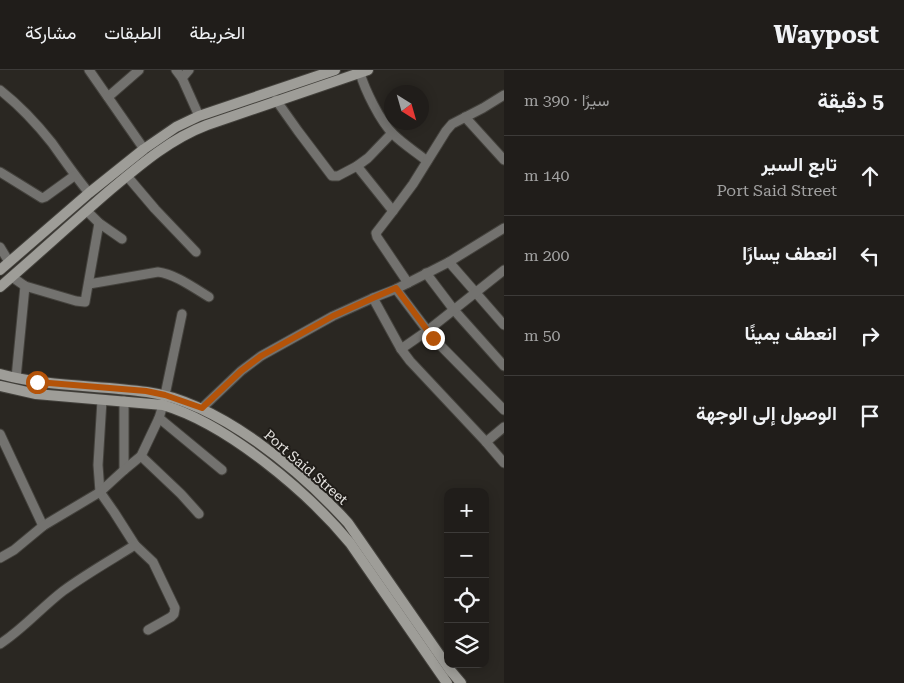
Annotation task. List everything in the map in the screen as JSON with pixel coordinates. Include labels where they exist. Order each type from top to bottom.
[{"type":"street","points":[[89,70],[144,149]]},
{"type":"street","points":[[108,97],[139,70]]},
{"type":"street","points":[[176,70],[182,78],[199,116]]},
{"type":"street","points":[[182,78],[189,70]]},
{"type":"street","points":[[0,270],[89,193],[176,126],[199,116],[335,70]]},
{"type":"street","points":[[0,287],[127,176],[172,142],[207,125],[364,71],[364,86],[381,118],[392,133],[427,161]]},
{"type":"street","points":[[0,90],[31,120],[51,143],[74,176],[89,193]]},
{"type":"street","points":[[408,283],[376,236],[376,233],[413,184],[452,124],[504,95]]},
{"type":"street","points":[[276,100],[332,176],[338,176],[357,166],[368,158],[392,133]]},
{"type":"street","points":[[465,118],[504,160]]},
{"type":"street","points":[[357,166],[394,211]]},
{"type":"street","points":[[0,172],[42,198],[74,176]]},
{"type":"street","points":[[127,176],[196,252]]},
{"type":"street","points":[[86,211],[122,239]]},
{"type":"street","points":[[12,277],[25,286],[85,302],[100,222]]},
{"type":"street","points":[[202,408],[241,371],[261,356],[333,316],[408,283],[449,262],[504,228]]},
{"type":"street","points":[[0,248],[9,262]]},
{"type":"street","points":[[449,262],[504,325]]},
{"type":"street","points":[[400,349],[427,331],[504,270]]},
{"type":"street","points":[[89,284],[158,272],[172,276],[209,296]]},
{"type":"street","points":[[426,273],[454,310],[504,366]]},
{"type":"street","points":[[16,378],[25,286]]},
{"type":"street","points":[[396,288],[427,331],[504,410]]},
{"type":"street","points":[[373,298],[400,349],[504,463]]},
{"type":"street","points":[[0,558],[14,550],[43,526],[100,492],[141,456],[164,400],[182,314]]},
{"type":"street","name":"Port Said Street","points":[[0,374],[51,384],[146,391],[164,400],[176,409],[194,417],[246,449],[307,498],[339,530],[447,683]]},
{"type":"street","name":"Port Said Street","points":[[0,386],[36,394],[102,400],[164,400],[202,408],[230,424],[286,464],[348,523],[460,683]]},
{"type":"street","points":[[102,400],[98,465],[100,492],[135,545],[153,562],[175,611],[171,617],[148,630]]},
{"type":"street","points":[[124,401],[124,470]]},
{"type":"street","points":[[158,418],[222,470]]},
{"type":"street","points":[[223,434],[230,424]]},
{"type":"street","points":[[486,442],[504,427]]},
{"type":"street","points":[[0,434],[43,526]]},
{"type":"street","points":[[141,456],[182,494],[199,514]]},
{"type":"street","points":[[0,644],[62,592],[135,545]]},
{"type":"route","points":[[37,382],[146,391],[165,395],[202,408],[241,371],[261,356],[333,316],[396,288],[433,338]]}]
